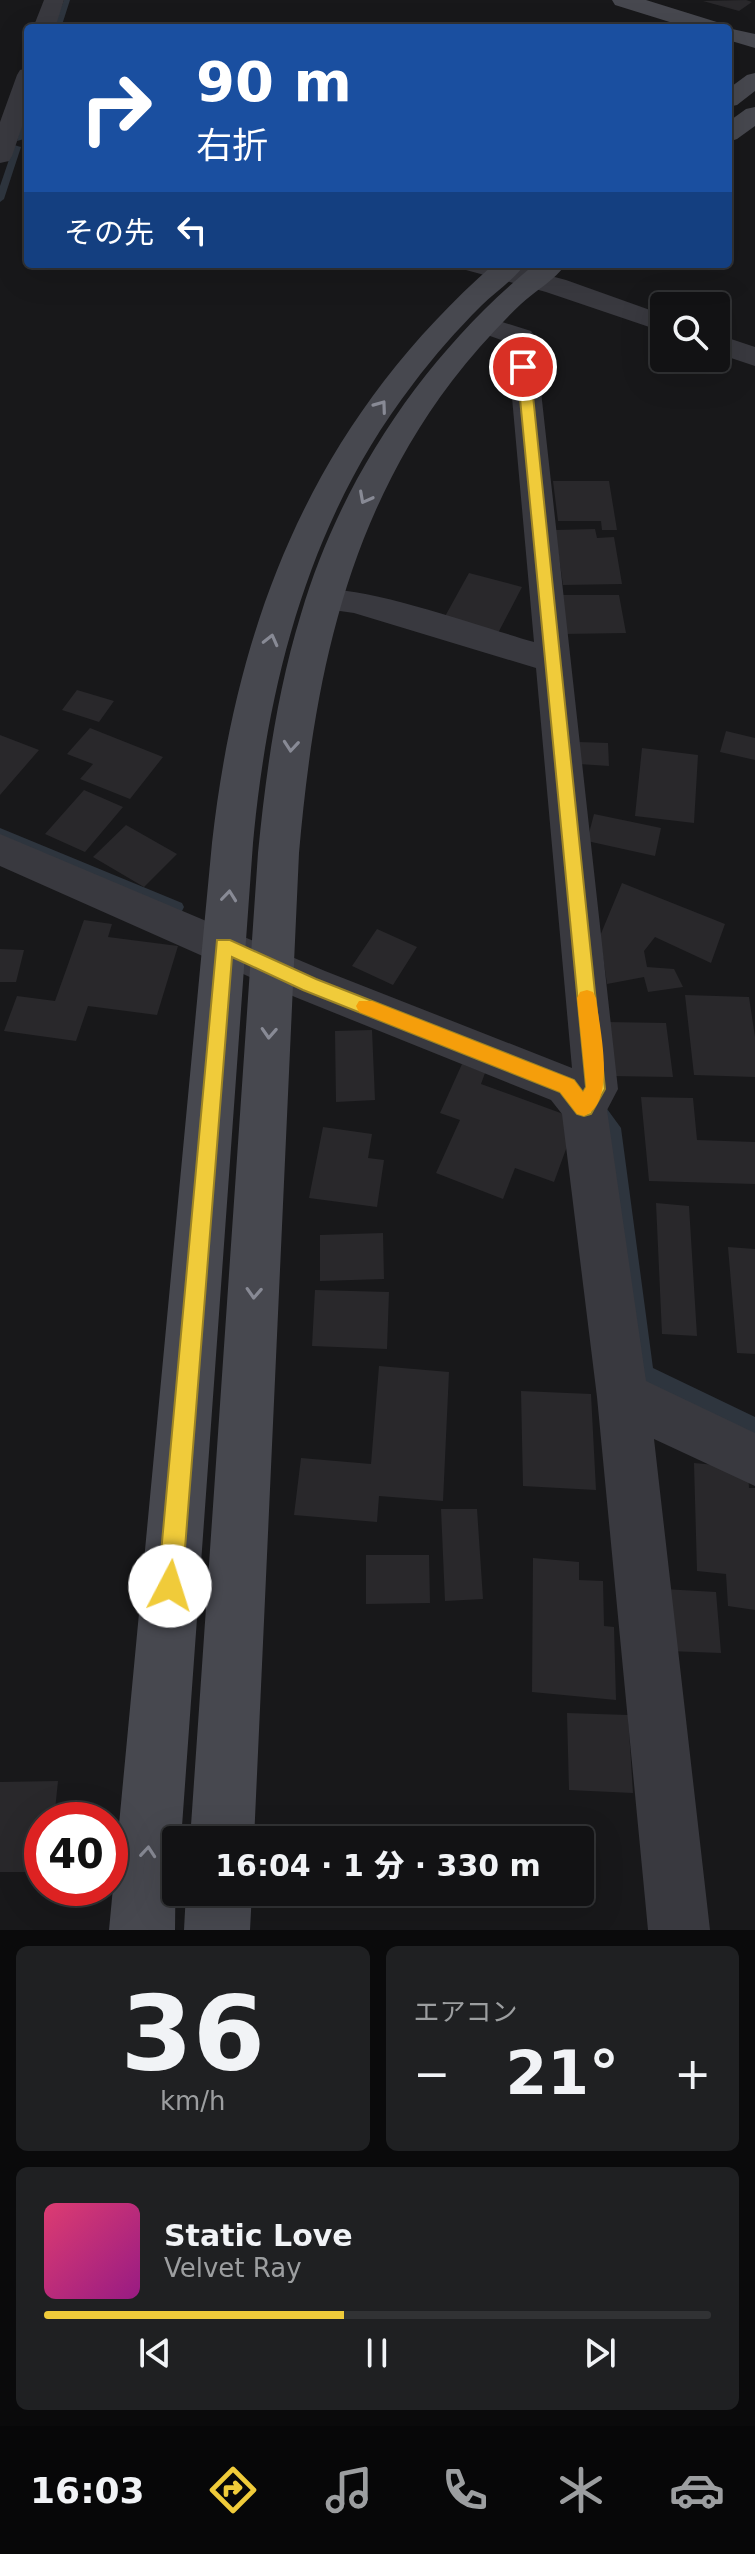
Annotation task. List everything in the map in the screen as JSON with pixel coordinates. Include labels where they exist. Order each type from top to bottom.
[{"type":"street","points":[[45,24],[54,0]]},
{"type":"street","points":[[623,0],[699,24]]},
{"type":"street","points":[[732,34],[755,41]]},
{"type":"street","points":[[732,97],[755,80]]},
{"type":"street","points":[[7,145],[24,88]]},
{"type":"street","points":[[732,131],[755,114]]},
{"type":"street","points":[[514,268],[650,319]]},
{"type":"street","points":[[223,1826],[276,902],[292,731],[324,599],[350,528],[386,460],[425,399],[486,325],[514,268]]},
{"type":"street","points":[[142,1930],[224,945],[239,785],[256,701],[277,613],[308,534],[362,435],[408,368],[514,268]]},
{"type":"street","points":[[486,325],[521,337],[589,1099],[679,1930]]},
{"type":"street","points":[[730,348],[755,357]]},
{"type":"street","points":[[324,599],[355,602],[552,660]]},
{"type":"street","points":[[0,849],[273,967],[567,1086],[589,1099]]},
{"type":"street","points":[[623,1397],[755,1460]]},
{"type":"street","points":[[217,1930],[218,1906]]},
{"type":"building","points":[[703,1],[752,2],[739,11]]},
{"type":"building","points":[[553,481],[609,481],[617,530],[602,530],[601,521],[558,521]]},
{"type":"building","points":[[595,529],[597,538],[614,537],[622,584],[563,585],[555,530]]},
{"type":"building","points":[[469,573],[522,587],[497,635],[443,620]]},
{"type":"building","points":[[558,595],[619,595],[626,633],[563,634]]},
{"type":"building","points":[[77,690],[114,701],[99,722],[62,710]]},
{"type":"building","points":[[90,728],[163,757],[130,799],[80,779],[93,764],[67,754]]},
{"type":"building","points":[[726,731],[755,738],[755,760],[720,752]]},
{"type":"building","points":[[0,735],[39,750],[0,795]]},
{"type":"building","points":[[579,742],[608,743],[609,766],[579,764]]},
{"type":"building","points":[[642,748],[698,755],[694,823],[635,816]]},
{"type":"building","points":[[84,790],[123,807],[85,852],[45,834]]},
{"type":"building","points":[[594,814],[661,828],[655,856],[587,841]]},
{"type":"building","points":[[126,825],[177,854],[144,887],[93,857]]},
{"type":"building","points":[[622,883],[725,924],[711,963],[655,937],[644,951],[647,967],[674,969],[683,987],[648,992],[644,977],[607,984],[600,936]]},
{"type":"building","points":[[84,920],[112,924],[108,937],[178,946],[157,1015],[88,1006],[76,1041],[4,1031],[17,996],[55,1001]]},
{"type":"building","points":[[377,929],[417,947],[393,985],[352,966]]},
{"type":"building","points":[[0,949],[24,950],[16,982],[0,982]]},
{"type":"building","points":[[685,995],[749,997],[755,1037],[755,1077],[694,1075]]},
{"type":"building","points":[[606,1022],[666,1023],[673,1077],[611,1076]]},
{"type":"building","points":[[372,1030],[375,1100],[336,1102],[335,1031]]},
{"type":"building","points":[[462,1064],[485,1073],[481,1084],[577,1119],[554,1182],[515,1168],[503,1199],[436,1173],[460,1120],[440,1113]]},
{"type":"building","points":[[641,1097],[693,1098],[697,1140],[755,1142],[755,1184],[649,1181]]},
{"type":"building","points":[[323,1127],[372,1134],[368,1158],[384,1160],[377,1207],[309,1198]]},
{"type":"building","points":[[656,1203],[689,1206],[697,1336],[662,1334]]},
{"type":"building","points":[[383,1233],[384,1279],[320,1281],[320,1235]]},
{"type":"building","points":[[728,1247],[755,1249],[755,1354],[737,1353]]},
{"type":"building","points":[[315,1290],[389,1292],[387,1349],[312,1346]]},
{"type":"building","points":[[379,1366],[449,1372],[443,1501],[379,1496],[377,1522],[294,1515],[301,1458],[371,1464]]},
{"type":"building","points":[[521,1391],[591,1394],[596,1490],[523,1486]]},
{"type":"building","points":[[694,1463],[748,1468],[749,1488],[755,1488],[755,1610],[728,1606],[726,1574],[697,1571]]},
{"type":"building","points":[[441,1509],[477,1509],[483,1599],[445,1601]]},
{"type":"building","points":[[366,1555],[429,1555],[430,1603],[366,1604]]},
{"type":"building","points":[[533,1558],[579,1562],[579,1580],[603,1581],[604,1626],[614,1627],[616,1700],[532,1692]]},
{"type":"building","points":[[663,1589],[716,1592],[721,1653],[668,1651]]},
{"type":"building","points":[[567,1713],[628,1715],[633,1793],[569,1790]]},
{"type":"building","points":[[58,1781],[56,1802],[24,1802],[24,1872],[0,1872],[0,1782]]},
{"type":"waterway","points":[[58,24],[67,0]]},
{"type":"waterway","points":[[20,139],[24,126]]},
{"type":"waterway","points":[[0,199],[17,147]]},
{"type":"waterway","points":[[0,833],[177,907]]},
{"type":"waterway","points":[[597,1107],[613,1128],[645,1373],[755,1426]]},
{"type":"slow traffic","points":[[365,1006],[567,1086],[584,1107],[596,1089],[587,998]]},
{"type":"route","points":[[170,1586],[224,945],[310,984],[567,1086],[584,1107],[596,1089],[523,367]]}]
